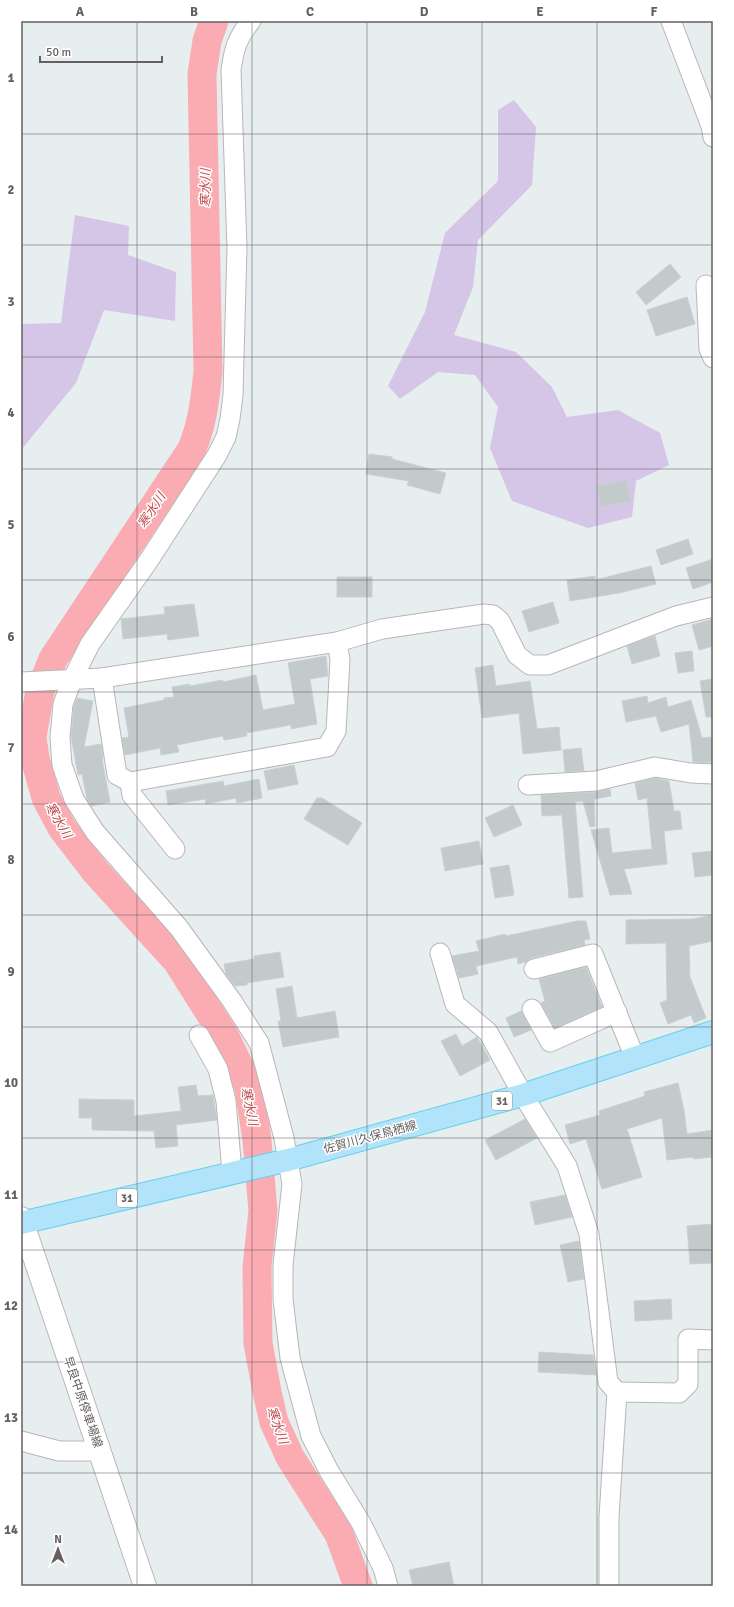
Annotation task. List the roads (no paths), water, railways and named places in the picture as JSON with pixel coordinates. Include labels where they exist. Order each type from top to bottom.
[{"type":"main road","name":"佐賀川久保鳥栖線","points":[[22,1221],[288,1160],[523,1095],[713,1032]]},
{"type":"main road","name":"早良中原停車場線","points":[[22,1221],[145,1586]]},
{"type":"street","points":[[251,21],[239,37],[234,51],[231,70],[237,248],[233,395],[226,437],[192,496],[90,644],[72,680],[63,704],[60,737],[62,765],[74,799],[96,832],[179,928],[232,1001],[259,1043],[284,1138],[292,1184],[283,1265],[283,1299],[290,1358],[311,1436],[329,1471],[364,1529],[383,1568],[388,1586]]},
{"type":"street","points":[[671,21],[711,126],[713,137]]},
{"type":"street","points":[[706,285],[710,348],[713,358]]},
{"type":"street","points":[[21,682],[102,678],[337,642],[382,629],[484,614],[493,615],[500,621],[517,655],[530,665],[548,665],[676,616],[713,607]]},
{"type":"street","points":[[102,678],[118,775],[130,782],[327,747],[336,731],[340,660],[337,642]]},
{"type":"street","points":[[528,786],[596,781],[655,767],[691,773],[713,774]]},
{"type":"street","points":[[130,782],[132,795],[175,849]]},
{"type":"street","points":[[440,953],[455,1004],[488,1032],[523,1095],[567,1166],[589,1234],[608,1382],[617,1392],[609,1517],[609,1586]]},
{"type":"street","points":[[534,970],[593,954],[635,1058]]},
{"type":"street","points":[[532,1010],[550,1042],[616,1012]]},
{"type":"street","points":[[199,1035],[218,1069],[226,1101],[232,1173]]},
{"type":"street","points":[[617,1392],[679,1393],[688,1384],[688,1339],[713,1340]]},
{"type":"street","points":[[21,1441],[59,1451],[100,1451]]},
{"type":"waterway","name":"寒水川","points":[[214,21],[207,41],[202,74],[208,371],[205,401],[199,429],[192,449],[53,659],[40,691],[32,737],[35,758],[46,798],[62,828],[95,871],[177,961],[225,1037],[249,1087],[257,1140],[263,1211],[257,1267],[258,1343],[267,1392],[274,1422],[290,1457],[339,1534],[358,1586]]}]
